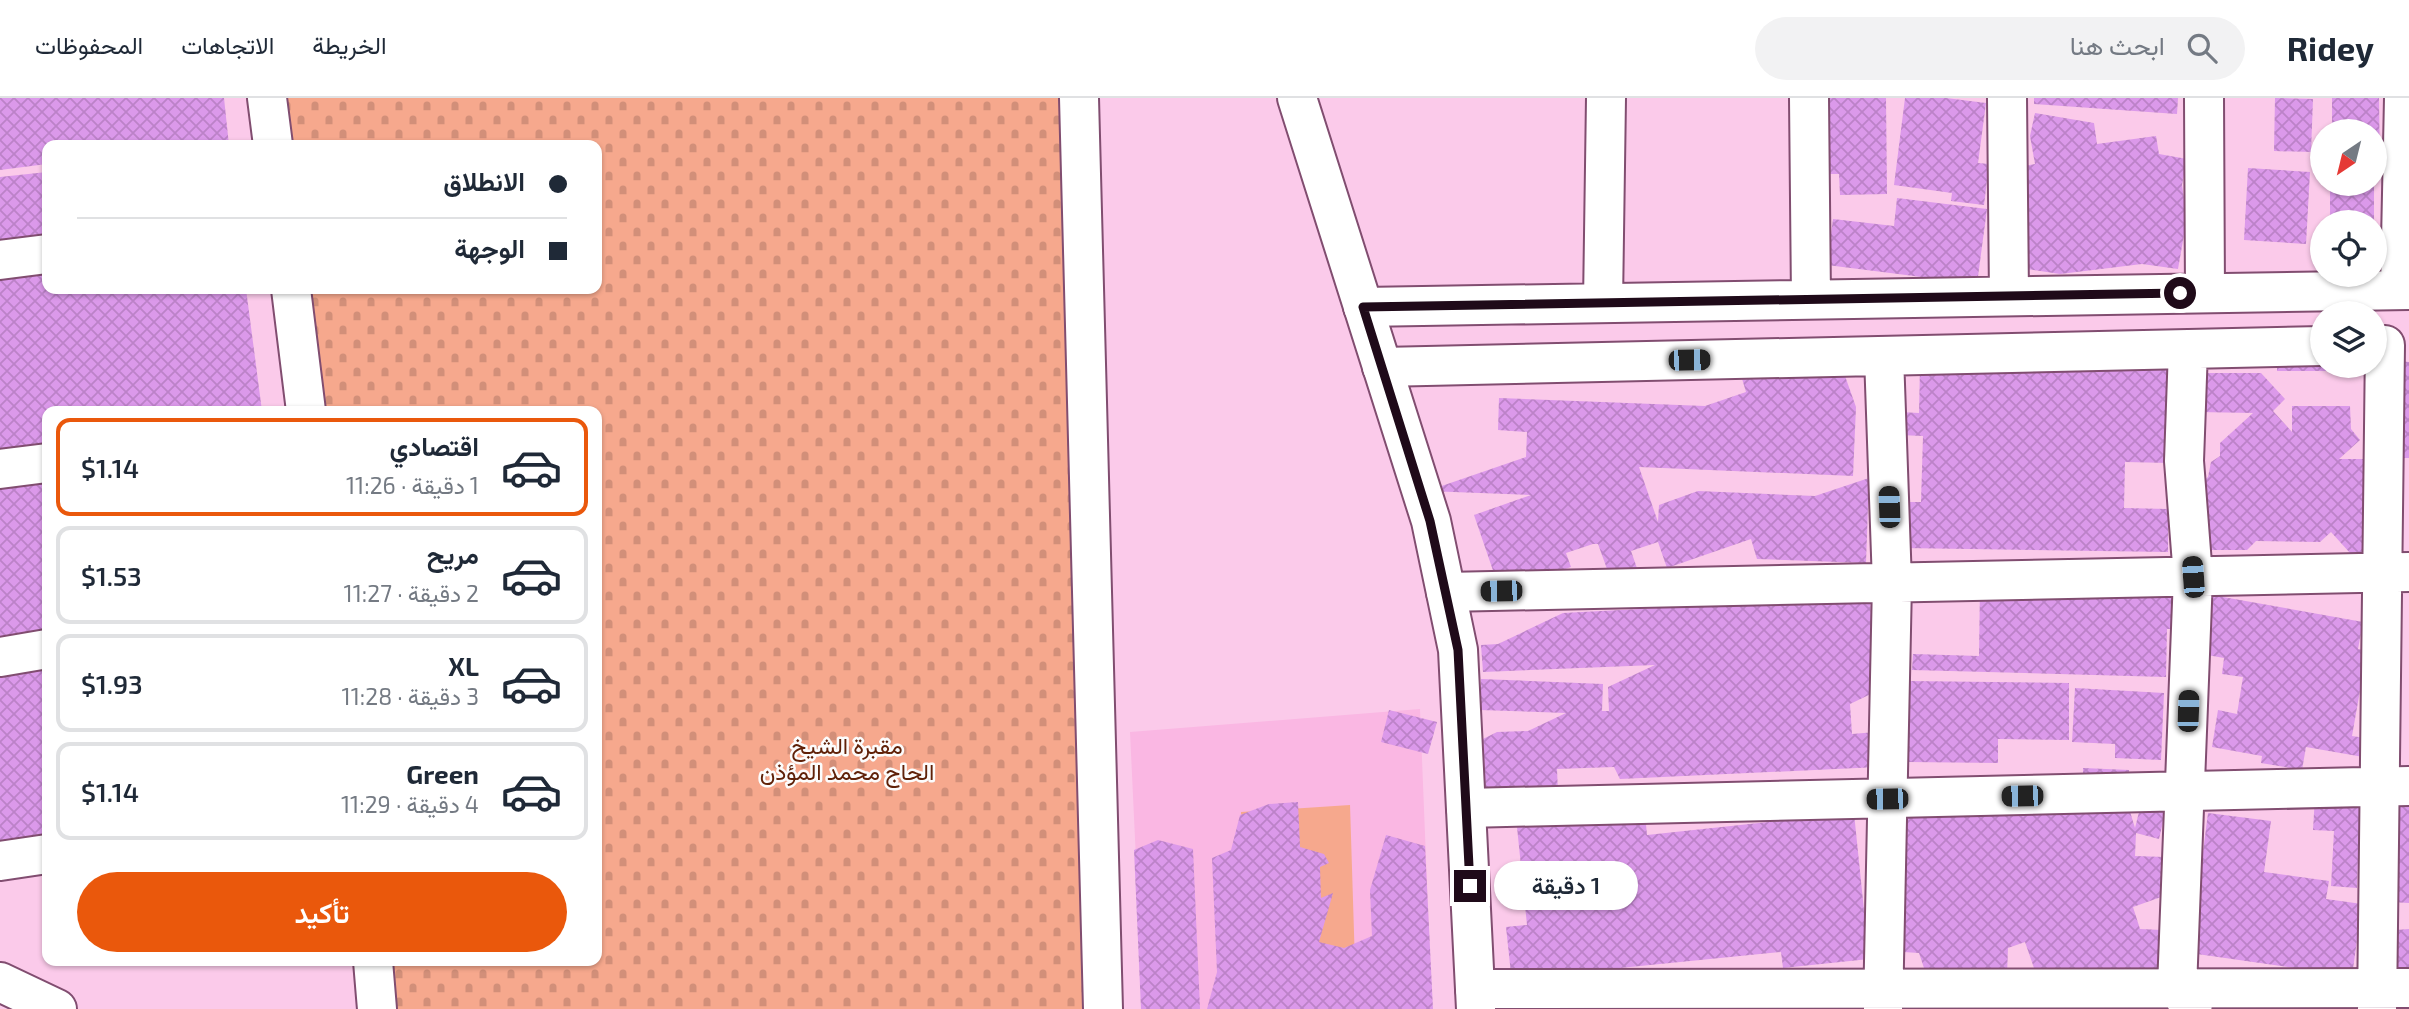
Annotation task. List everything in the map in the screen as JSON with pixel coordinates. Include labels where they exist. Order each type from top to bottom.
[{"type":"street","points":[[267,98],[272,140]]},
{"type":"street","points":[[1079,98],[1103,1009]]},
{"type":"street","points":[[1297,98],[1430,521],[1458,650],[1475,999],[2190,999],[2387,995],[2394,787],[2396,573],[2390,345]]},
{"type":"street","points":[[1603,303],[1606,98]]},
{"type":"street","points":[[1809,98],[1811,299]]},
{"type":"street","points":[[2007,98],[2009,296]]},
{"type":"street","points":[[2204,98],[2205,293]]},
{"type":"street","points":[[1363,307],[2404,290],[2404,98]]},
{"type":"street","points":[[0,260],[42,255]]},
{"type":"street","points":[[292,294],[305,406]]},
{"type":"street","points":[[1382,368],[2310,346]]},
{"type":"street","points":[[2188,349],[2184,461],[2193,577],[2185,792],[2190,999]]},
{"type":"street","points":[[1883,999],[1892,583],[1884,356]]},
{"type":"street","points":[[0,469],[42,464]]},
{"type":"street","points":[[1446,592],[2396,573]]},
{"type":"street","points":[[0,657],[42,650]]},
{"type":"street","points":[[1466,808],[2394,787]]},
{"type":"street","points":[[0,862],[42,855]]},
{"type":"street","points":[[373,966],[377,1009]]},
{"type":"street","points":[[0,982],[40,1005]]},
{"type":"shaded area","points":[[1420,709],[1432,1009],[1143,1009],[1130,732]]},
{"type":"green space","name":"مقبرة الشيخ الحاج محمد المؤذن","points":[[267,98],[1079,98],[1103,1009],[377,1009],[373,966],[602,966],[602,406],[305,406],[292,294],[602,294],[602,140],[272,140]]},
{"type":"green space","points":[[1350,805],[1356,997],[1246,1002],[1241,812]]},
{"type":"building","points":[[0,98],[224,98],[228,140],[42,140],[42,165],[0,170]]},
{"type":"building","points":[[1826,98],[1886,98],[1887,194],[1840,195],[1839,174],[1827,174]]},
{"type":"building","points":[[1905,98],[1946,98],[1986,103],[1978,163],[1989,164],[1984,205],[1951,201],[1952,193],[1894,185]]},
{"type":"building","points":[[2034,98],[2178,98],[2177,114],[2034,104]]},
{"type":"building","points":[[2275,98],[2313,99],[2310,152],[2274,151]]},
{"type":"building","points":[[2332,98],[2379,98],[2379,119],[2332,119]]},
{"type":"building","points":[[2035,113],[2094,123],[2097,144],[2156,136],[2159,154],[2187,159],[2182,185],[2187,218],[2178,269],[2142,264],[2060,274],[2027,269],[2017,167],[2035,164],[2030,136]]},
{"type":"building","points":[[2248,168],[2310,172],[2306,244],[2244,240]]},
{"type":"building","points":[[42,173],[42,242],[0,246],[0,177]]},
{"type":"building","points":[[2330,196],[2374,196],[2374,210],[2330,210]]},
{"type":"building","points":[[1897,198],[1987,209],[1977,284],[1827,265],[1833,219],[1894,226]]},
{"type":"building","points":[[42,272],[42,294],[247,294],[261,406],[42,406],[42,444],[0,449],[0,276]]},
{"type":"building","points":[[2277,348],[2310,348],[2310,371],[2277,371]]},
{"type":"building","points":[[2390,360],[2409,362],[2409,458],[2401,458]]},
{"type":"building","points":[[1920,366],[2171,370],[2170,463],[2125,462],[2124,508],[2168,509],[2168,552],[1903,548],[1903,502],[1921,502],[1923,436],[1899,435],[1899,412],[1919,413]]},
{"type":"building","points":[[1740,372],[1845,376],[1856,407],[1853,476],[1639,467],[1658,522],[1659,505],[1698,491],[1815,496],[1869,478],[1866,563],[1757,559],[1751,539],[1667,568],[1658,542],[1631,551],[1638,571],[1611,580],[1598,544],[1593,544],[1566,553],[1571,567],[1500,591],[1474,515],[1531,495],[1427,491],[1526,457],[1527,432],[1498,430],[1499,398],[1705,406],[1746,392]]},
{"type":"building","points":[[2197,373],[2261,373],[2285,399],[2273,411],[2292,432],[2292,406],[2350,406],[2351,429],[2360,440],[2339,459],[2373,459],[2373,553],[2350,553],[2331,532],[2320,542],[2256,541],[2247,550],[2198,550],[2198,486],[2208,477],[2211,462],[2220,456],[2220,443],[2253,413],[2197,412]]},
{"type":"building","points":[[42,473],[42,636],[0,641],[0,479]]},
{"type":"building","points":[[1980,586],[2173,592],[2172,629],[2167,629],[2166,677],[1912,670],[1913,654],[1979,656]]},
{"type":"building","points":[[2206,594],[2363,622],[2358,649],[2367,651],[2352,736],[2372,739],[2369,758],[2306,747],[2302,770],[2261,763],[2262,756],[2212,747],[2218,710],[2237,714],[2243,677],[2222,674],[2224,658],[2196,653]]},
{"type":"building","points":[[1870,597],[1875,692],[1850,704],[1852,734],[1876,732],[1878,767],[1620,779],[1614,767],[1557,769],[1558,794],[1486,797],[1483,739],[1497,732],[1528,731],[1566,713],[1480,710],[1481,679],[1603,684],[1602,711],[1609,711],[1608,687],[1655,665],[1483,672],[1481,645],[1498,644],[1563,613]]},
{"type":"building","points":[[42,670],[42,834],[0,841],[0,678]]},
{"type":"building","points":[[1908,681],[2069,683],[2069,740],[1998,739],[1998,763],[1908,762]]},
{"type":"building","points":[[2075,688],[2164,693],[2161,760],[2115,758],[2115,744],[2072,742]]},
{"type":"building","points":[[1389,710],[1437,722],[1428,754],[1381,742]]},
{"type":"building","points":[[2083,768],[2129,770],[2128,805],[2135,828],[2142,800],[2167,805],[2159,839],[2136,833],[2135,856],[2165,857],[2164,896],[2133,907],[2140,929],[2162,930],[2161,967],[2137,976],[2035,971],[2025,942],[2008,948],[2007,975],[1925,971],[1919,953],[1888,951],[1894,797],[1954,812],[2008,815],[2070,792],[2083,793]]},
{"type":"building","points":[[2315,796],[2360,798],[2357,888],[2331,886],[2334,831],[2313,830]]},
{"type":"building","points":[[2382,798],[2409,798],[2409,903],[2390,902]]},
{"type":"building","points":[[1298,802],[1300,847],[1324,854],[1329,863],[1320,867],[1321,898],[1333,893],[1319,942],[1344,948],[1372,936],[1370,890],[1386,835],[1425,846],[1433,1009],[1207,1009],[1217,972],[1212,858],[1231,850],[1240,815],[1269,804]]},
{"type":"building","points":[[1854,813],[1869,959],[1783,968],[1781,952],[1560,974],[1512,983],[1506,927],[1527,925],[1517,827],[1645,814],[1647,835]]},
{"type":"building","points":[[2208,813],[2271,821],[2264,872],[2329,881],[2326,899],[2362,904],[2352,976],[2190,953]]},
{"type":"building","points":[[1158,840],[1193,849],[1200,1009],[1141,1009],[1134,850]]},
{"type":"building","points":[[2409,929],[2409,972],[2386,973],[2383,931]]},
{"type":"building","points":[[2223,1000],[2330,1007],[2330,1009],[2222,1009]]},
{"type":"route","points":[[1470,886],[1458,650],[1430,521],[1363,307],[2180,293]]}]
